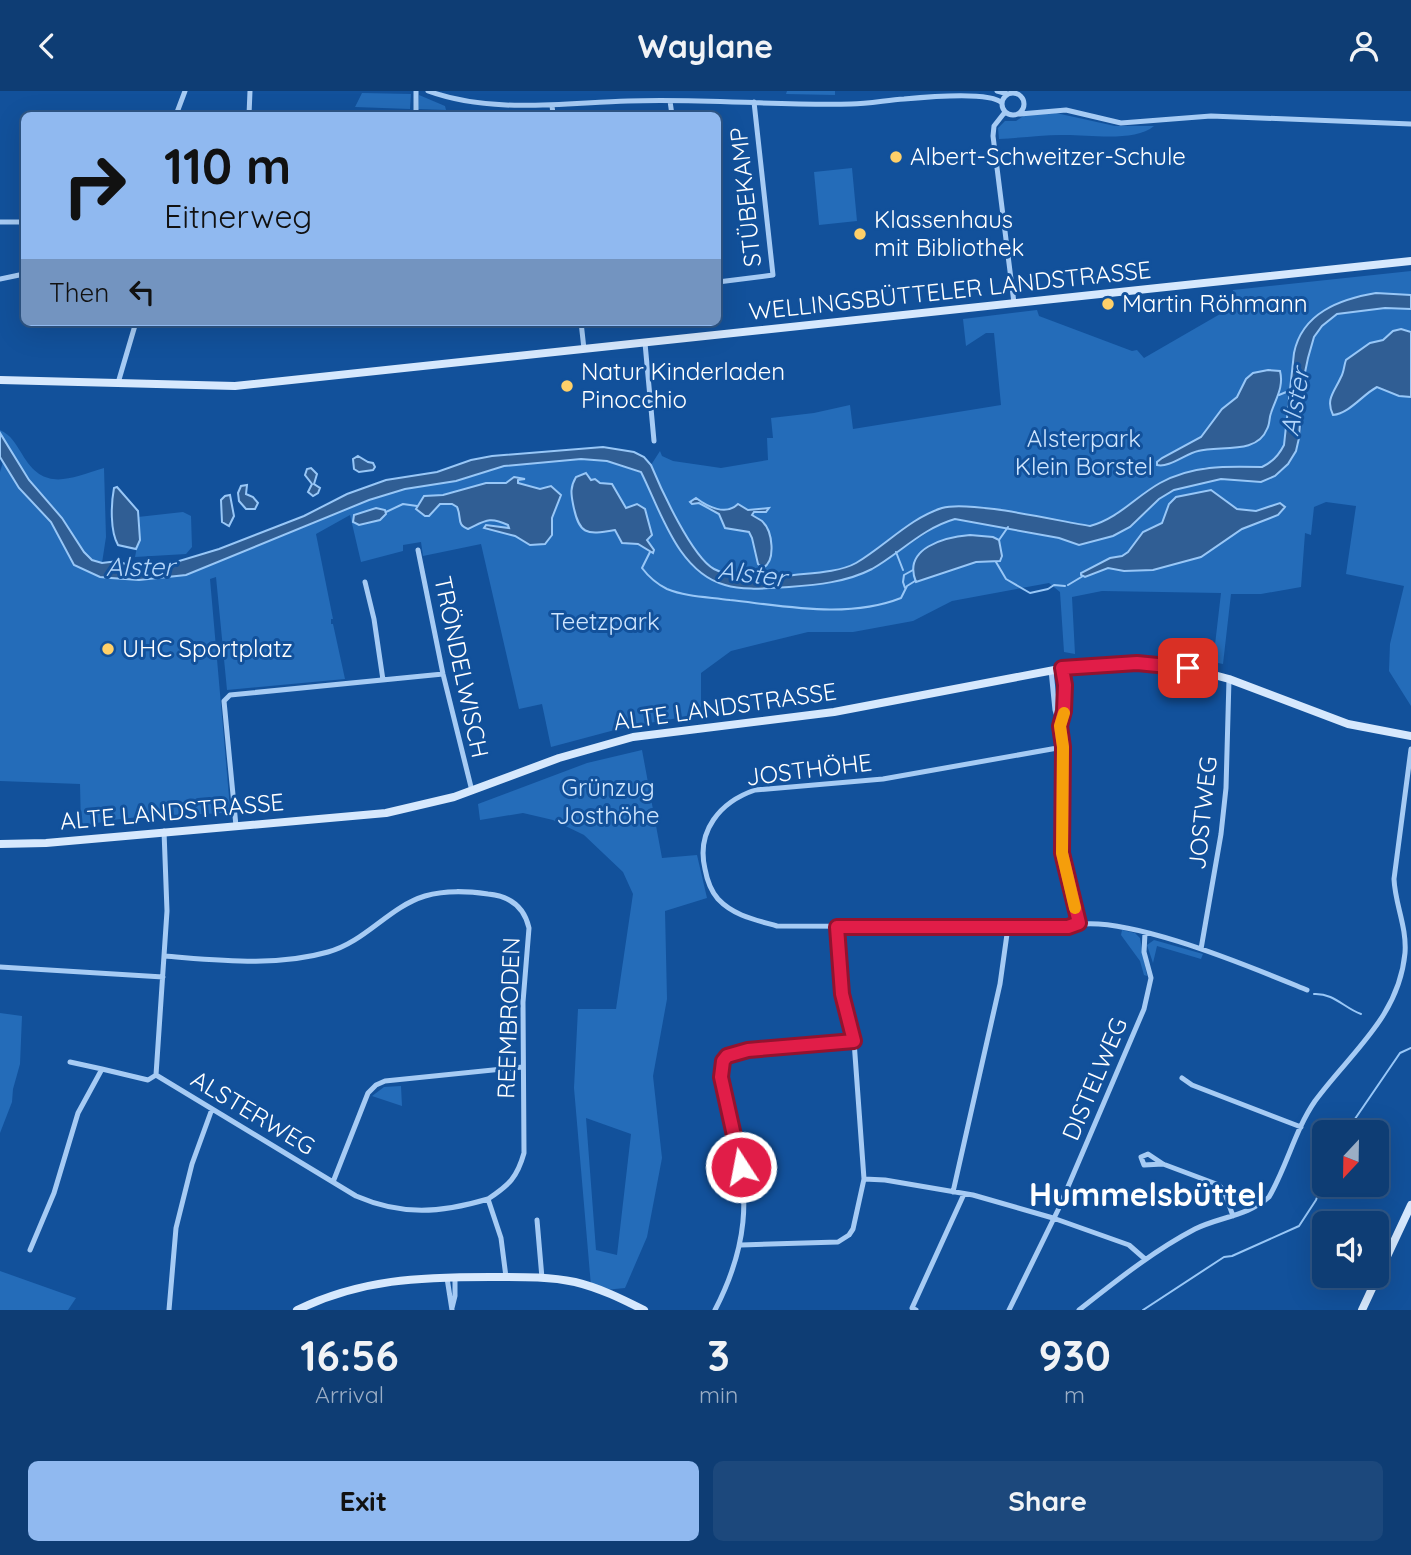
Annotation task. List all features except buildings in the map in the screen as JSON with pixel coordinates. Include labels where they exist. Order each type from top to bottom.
[{"type":"main road","name":"WELLINGSBÜTTELER LANDSTRASSE","points":[[0,380],[234,387],[1411,261]]},
{"type":"main road","name":"ALTE LANDSTRASSE","points":[[0,843],[46,843],[386,813],[435,803],[559,758],[633,737],[834,712],[1062,668],[1162,664],[1188,668],[1229,679],[1336,720],[1373,730],[1408,733]]},
{"type":"main road","points":[[1362,1310],[1411,1205]]},
{"type":"main road","points":[[297,1310],[322,1298],[367,1285],[414,1278],[506,1277],[575,1282],[602,1290],[644,1310]]},
{"type":"street","points":[[177,112],[184,91]]},
{"type":"street","points":[[249,112],[250,91]]},
{"type":"street","points":[[416,91],[416,112]]},
{"type":"street","points":[[428,91],[460,101],[552,105],[670,101],[856,104],[970,92],[996,97],[1005,112],[1012,116],[1035,111],[1066,110],[1121,123],[1222,116],[1411,124]]},
{"type":"street","points":[[998,91],[1008,94],[1020,92],[1025,104],[1035,111]]},
{"type":"street","points":[[1002,103],[1008,94]]},
{"type":"street","points":[[670,101],[672,112]]},
{"type":"street","name":"STÜBEKAMP","points":[[721,282],[773,275],[754,102]]},
{"type":"street","points":[[1020,114],[1025,104]]},
{"type":"street","points":[[552,105],[553,112]]},
{"type":"street","points":[[1005,112],[994,126],[993,136],[1014,303]]},
{"type":"street","points":[[0,222],[21,222]]},
{"type":"street","points":[[0,279],[21,275]]},
{"type":"street","points":[[118,383],[135,326]]},
{"type":"street","points":[[581,326],[584,349]]},
{"type":"street","points":[[645,343],[654,441]]},
{"type":"street","name":"TRÖNDELWISCH","points":[[418,550],[443,674],[472,791]]},
{"type":"street","points":[[365,582],[374,619],[383,680]]},
{"type":"street","points":[[1060,726],[1064,711],[1062,668]]},
{"type":"street","points":[[1051,670],[1055,710],[1063,747],[1062,853],[1079,923]]},
{"type":"street","points":[[236,826],[224,701],[230,695],[443,674]]},
{"type":"street","name":"JOSTWEG","points":[[1201,949],[1223,821],[1229,679]]},
{"type":"street","name":"JOSTHÖHE","points":[[1063,747],[883,779],[755,790],[739,795],[719,811],[708,828],[702,857],[707,880],[718,899],[740,916],[777,926],[1068,927],[1079,923],[1117,925],[1201,949],[1307,990]]},
{"type":"street","points":[[1079,1310],[1146,1259],[1197,1228],[1261,1205],[1269,1197],[1315,1102],[1377,1027],[1395,995],[1405,951],[1404,930],[1394,879],[1411,749]]},
{"type":"street","name":"ALSTERWEG","points":[[164,831],[167,911],[156,1075],[356,1196],[379,1206],[425,1212],[456,1208],[488,1199]]},
{"type":"street","name":"REEMBRODEN","points":[[164,956],[234,962],[330,952],[364,935],[398,910],[423,897],[457,890],[497,895],[519,906],[527,917],[529,928],[523,1002],[524,1153],[519,1171],[507,1187],[488,1199]]},
{"type":"street","points":[[741,1245],[838,1242],[853,1229],[864,1179],[854,1041],[842,994],[837,927]]},
{"type":"street","points":[[953,1192],[1000,984],[1008,927]]},
{"type":"street","name":"DISTELWEG","points":[[1009,1310],[1053,1218],[1144,1009],[1151,971],[1144,952],[1145,933]]},
{"type":"street","points":[[0,967],[163,977]]},
{"type":"street","points":[[715,1310],[733,1273],[741,1245],[743,1199],[741,1167],[721,1077],[723,1061],[735,1052],[748,1050],[854,1041]]},
{"type":"street","points":[[70,1062],[148,1080],[156,1075]]},
{"type":"street","points":[[333,1182],[363,1104],[376,1085],[385,1081],[523,1067]]},
{"type":"street","points":[[30,1250],[54,1193],[78,1113],[102,1069]]},
{"type":"street","points":[[1182,1078],[1192,1085],[1301,1127]]},
{"type":"street","points":[[169,1310],[176,1228],[192,1164],[212,1109]]},
{"type":"street","points":[[1163,1164],[1219,1185],[1233,1216]]},
{"type":"street","points":[[864,1179],[885,1180],[964,1194],[1053,1218],[1129,1245],[1146,1259]]},
{"type":"street","points":[[916,1310],[912,1308],[964,1194]]},
{"type":"street","points":[[488,1199],[501,1238],[506,1277]]},
{"type":"street","points":[[537,1220],[542,1278]]},
{"type":"street","points":[[451,1278],[455,1296],[452,1309]]},
{"type":"green space","points":[[787,91],[835,91],[835,95],[786,94]]},
{"type":"green space","points":[[362,93],[411,94],[410,109],[355,107]]},
{"type":"green space","points":[[419,95],[445,106],[446,110],[418,109]]},
{"type":"green space","points":[[1056,113],[1115,126],[1154,126],[1122,136],[1053,135],[999,139],[998,128],[1005,121],[1016,121],[1025,115]]},
{"type":"green space","points":[[852,168],[857,221],[819,225],[814,172]]},
{"type":"green space","name":"Alsterpark Klein Borstel","points":[[1411,271],[1411,295],[1376,293],[1357,296],[1297,340],[1284,445],[1278,456],[1262,467],[1205,467],[1145,493],[1125,510],[1106,521],[1090,526],[993,509],[955,506],[942,508],[919,518],[850,566],[826,572],[764,578],[743,577],[723,573],[705,562],[678,521],[651,465],[660,451],[662,456],[673,461],[721,468],[768,460],[767,438],[773,438],[771,418],[850,405],[853,429],[1001,405],[994,333],[986,333],[966,346],[963,319],[1037,310],[1039,316],[1132,351],[1137,350],[1144,358],[1234,306],[1233,290]]},
{"type":"green space","name":"Teetzpark","points":[[1385,308],[1411,309],[1411,706],[1389,671],[1390,644],[1404,586],[1346,574],[1356,506],[1326,502],[1314,507],[1311,535],[1305,533],[1301,587],[1261,594],[1231,594],[1223,664],[1213,662],[1221,593],[1102,591],[1072,597],[1075,654],[1064,652],[1060,592],[1049,583],[952,601],[913,621],[853,632],[808,632],[731,651],[701,673],[701,714],[626,727],[551,747],[542,704],[519,709],[481,544],[423,556],[421,542],[403,545],[403,551],[361,562],[350,515],[316,534],[333,619],[331,624],[345,679],[227,690],[216,577],[210,579],[230,808],[226,813],[134,817],[81,827],[80,784],[0,781],[0,472],[3,462],[0,457],[0,430],[13,440],[30,466],[48,478],[68,478],[104,468],[106,537],[102,563],[111,578],[139,580],[186,575],[369,500],[405,489],[504,466],[581,459],[607,461],[641,473],[684,556],[696,570],[726,586],[851,578],[871,569],[942,523],[955,519],[1072,541],[1091,541],[1125,529],[1171,491],[1218,479],[1263,480],[1280,473],[1297,449],[1306,363],[1311,343],[1320,326],[1342,312]]},
{"type":"green space","points":[[183,512],[191,516],[192,547],[186,554],[135,557],[140,532],[138,517]]},
{"type":"green space","name":"Grünzug Josthöhe","points":[[642,750],[662,858],[697,855],[707,898],[665,911],[667,999],[653,1076],[662,1158],[647,1237],[625,1288],[605,1290],[591,1286],[574,1088],[578,1009],[616,1009],[633,894],[623,872],[584,835],[553,820],[523,813],[480,820],[478,804],[587,763]],"holes":[[[586,1118],[631,1134],[617,1255],[596,1250]]]},
{"type":"green space","points":[[1122,930],[1135,933],[1140,938],[1147,976],[1144,975],[1140,961],[1121,935]]},
{"type":"green space","points":[[1154,940],[1203,954],[1201,959],[1157,946],[1153,963],[1147,945]]},
{"type":"green space","points":[[0,1013],[22,1016],[20,1064],[12,1102],[0,1133]]},
{"type":"green space","points":[[401,1086],[402,1106],[372,1096],[384,1087]]},
{"type":"green space","points":[[0,1271],[76,1298],[68,1310],[0,1310]]},
{"type":"water","name":"Alster","points":[[1376,293],[1411,295],[1411,309],[1385,308],[1337,314],[1322,326],[1314,337],[1303,382],[1296,451],[1288,464],[1275,476],[1261,482],[1221,479],[1174,490],[1159,499],[1130,527],[1113,536],[1079,545],[1059,538],[955,519],[932,528],[872,569],[842,580],[810,585],[740,588],[709,578],[683,554],[673,539],[641,472],[607,461],[581,459],[504,466],[456,481],[405,489],[369,500],[186,575],[139,580],[100,577],[74,565],[51,522],[19,488],[0,457],[0,433],[29,480],[62,518],[92,560],[102,563],[118,561],[125,564],[166,565],[219,549],[386,480],[437,472],[492,456],[603,447],[634,452],[644,457],[651,465],[687,537],[705,562],[714,569],[753,578],[818,573],[856,563],[908,525],[942,508],[955,506],[992,509],[1090,526],[1118,513],[1172,477],[1222,467],[1262,467],[1275,458],[1284,445],[1294,353],[1305,328],[1324,310],[1336,304]]},
{"type":"water","points":[[1401,329],[1411,332],[1411,397],[1399,396],[1377,387],[1345,411],[1333,415],[1330,400],[1346,360],[1370,343],[1383,340],[1393,331]]},
{"type":"water","points":[[1280,371],[1281,382],[1268,427],[1255,443],[1198,451],[1167,465],[1157,465],[1162,458],[1201,437],[1222,409],[1237,397],[1246,379],[1253,373]]},
{"type":"water","points":[[358,456],[373,463],[373,470],[359,472],[354,469],[353,459]]},
{"type":"water","points":[[311,468],[317,474],[314,484],[320,488],[313,496],[308,492],[312,484],[305,475],[307,469]]},
{"type":"water","points":[[586,473],[591,480],[612,484],[626,508],[637,504],[645,509],[652,535],[647,540],[654,550],[653,553],[638,544],[622,543],[615,530],[591,532],[581,527],[575,514],[572,491],[576,477]]},
{"type":"water","points":[[514,477],[525,479],[518,480],[518,483],[540,489],[551,486],[561,495],[552,518],[552,535],[545,544],[530,545],[515,536],[484,528],[486,525],[509,528],[508,525],[496,521],[487,521],[468,529],[462,525],[457,507],[452,504],[440,504],[429,516],[416,509],[424,496],[443,495],[486,483],[506,483]]},
{"type":"water","points":[[247,485],[246,494],[258,503],[255,509],[246,509],[239,501],[241,486]]},
{"type":"water","points":[[117,487],[138,511],[140,540],[136,549],[118,545],[115,539],[112,509],[114,488]]},
{"type":"water","points":[[1211,490],[1237,509],[1256,511],[1280,503],[1285,507],[1278,515],[1242,529],[1201,557],[1153,570],[1124,571],[1108,568],[1085,577],[1081,575],[1110,558],[1128,552],[1143,532],[1162,523],[1169,504],[1176,497]]},
{"type":"water","points":[[230,495],[234,516],[229,526],[222,522],[221,500]]},
{"type":"water","points":[[696,498],[711,507],[723,510],[738,504],[748,510],[769,508],[766,512],[754,512],[752,515],[762,521],[771,538],[771,553],[767,564],[763,568],[758,564],[749,532],[725,528],[719,514],[699,503],[690,502]]},
{"type":"water","points":[[376,508],[385,510],[386,514],[380,520],[359,525],[353,522],[354,515]]},
{"type":"water","points":[[970,535],[999,540],[1002,556],[1000,561],[976,562],[916,582],[913,570],[920,553],[949,538]]},
{"type":"waterway","name":"Alster","points":[[1279,395],[1291,390]]},
{"type":"waterway","points":[[386,512],[403,504],[417,506]]},
{"type":"waterway","points":[[999,540],[1008,527]]},
{"type":"waterway","name":"Alster","points":[[650,552],[642,568],[653,580],[667,589],[690,595],[772,605],[816,609],[860,608],[901,598],[907,586],[915,581]]},
{"type":"waterway","points":[[896,552],[903,570]]},
{"type":"waterway","points":[[996,562],[1006,579],[1030,593],[1054,585],[1065,586]]},
{"type":"waterway","points":[[905,588],[904,575],[913,570]]},
{"type":"waterway","points":[[1068,585],[1083,576]]},
{"type":"waterway","points":[[1314,994],[1333,998],[1361,1014]]},
{"type":"waterway","points":[[1354,1120],[1400,1053],[1411,1048]]},
{"type":"waterway","points":[[1143,1310],[1224,1257],[1232,1256],[1299,1226],[1317,1197]]},
{"type":"slow traffic","points":[[1064,713],[1060,726],[1063,747],[1062,853],[1075,908]]},
{"type":"place","name":"Albert-Schweitzer-Schule","points":[[896,157]]},
{"type":"place","name":"Klassenhaus mit Bibliothek","points":[[860,234]]},
{"type":"place","name":"Martin Röhmann","points":[[1108,304]]},
{"type":"place","name":"Natur Kinderladen Pinocchio","points":[[567,386]]},
{"type":"place","name":"UHC Sportplatz","points":[[108,649]]},
{"type":"district","name":"Hummelsbüttel","points":[[1147,1195]]},
{"type":"route","points":[[741,1167],[721,1077],[721,1068],[727,1056],[748,1050],[854,1041],[842,994],[837,927],[1068,927],[1079,923],[1062,853],[1063,747],[1060,726],[1064,711],[1065,685],[1062,668],[1137,663],[1188,668]]}]
